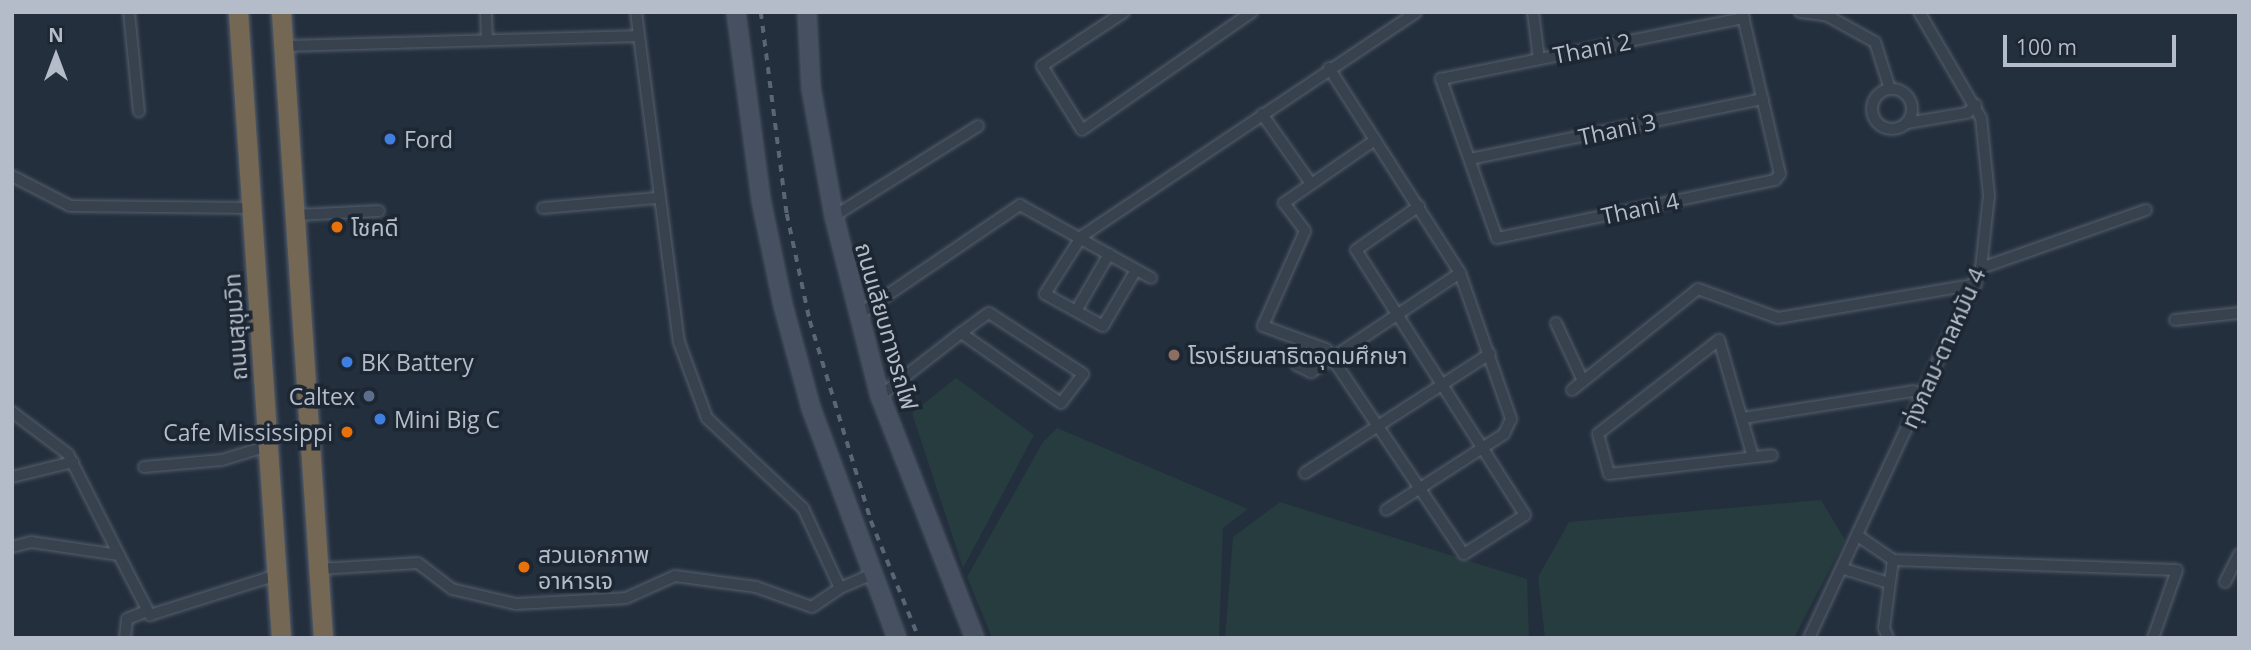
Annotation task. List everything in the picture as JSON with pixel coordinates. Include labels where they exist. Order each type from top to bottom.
[{"type":"highway","name":"ถนนสุขุมวิท","points":[[238,12],[281,638]]},
{"type":"highway","points":[[281,12],[323,638]]},
{"type":"street","points":[[129,12],[139,112]]},
{"type":"street","points":[[486,12],[487,40]]},
{"type":"street","points":[[636,12],[636,36],[657,198],[679,342],[707,418],[803,508],[840,588]]},
{"type":"street","points":[[736,12],[761,200],[783,304],[811,408],[871,575],[897,638]]},
{"type":"street","name":"ถนนเลียบทางรถไฟ","points":[[807,12],[811,88],[834,216],[858,315],[880,396],[975,638]]},
{"type":"street","points":[[1124,12],[1042,66],[1082,130],[1252,12]]},
{"type":"street","points":[[1136,270],[1103,326],[1045,294],[1082,236],[1416,12]]},
{"type":"street","points":[[1533,12],[1539,59]]},
{"type":"street","points":[[1800,12],[1826,15],[1875,42],[1890,89],[1909,99],[1907,123]]},
{"type":"street","name":"ทุ่งกลม-ตาลหมัน 4","points":[[1809,638],[1844,569],[1981,268],[1989,195],[1988,152],[1976,105],[1919,12]]},
{"type":"street","points":[[1743,15],[1763,99]]},
{"type":"street","name":"Thani 2","points":[[1470,159],[1441,79],[1743,15]]},
{"type":"street","points":[[283,46],[636,36]]},
{"type":"street","points":[[1329,68],[1461,273],[1511,424],[1484,449],[1419,492],[1386,510]]},
{"type":"street","points":[[1890,89],[1876,98],[1875,119],[1894,129],[1907,123],[1966,113],[1976,105]]},
{"type":"street","name":"Thani 3","points":[[1470,159],[1763,99]]},
{"type":"street","name":"Thani 4","points":[[1470,159],[1497,238],[1775,180],[1780,174],[1763,99]]},
{"type":"street","points":[[1262,114],[1310,182]]},
{"type":"street","points":[[834,216],[978,126]]},
{"type":"street","points":[[1374,140],[1310,182],[1284,203],[1306,231],[1263,326],[1326,349],[1329,359],[1464,554],[1525,515],[1356,250],[1419,206]]},
{"type":"street","points":[[12,176],[70,206],[251,208]]},
{"type":"street","points":[[543,208],[657,198]]},
{"type":"street","points":[[858,315],[1020,205],[1082,236],[1151,278]]},
{"type":"street","points":[[1981,268],[2146,210]]},
{"type":"street","points":[[295,215],[379,211]]},
{"type":"street","points":[[1076,310],[1110,254]]},
{"type":"street","points":[[1302,342],[1297,365],[1311,372],[1461,273]]},
{"type":"street","points":[[1572,390],[1699,289],[1778,318],[1976,284]]},
{"type":"street","points":[[2175,320],[2239,313]]},
{"type":"street","points":[[880,396],[961,333],[998,314],[1083,374],[1061,403],[961,333]]},
{"type":"street","points":[[1556,323],[1583,381]]},
{"type":"street","points":[[1634,324],[1640,336]]},
{"type":"street","points":[[1753,457],[1719,340],[1598,434],[1609,474],[1772,455]]},
{"type":"street","points":[[1305,473],[1439,383],[1490,354]]},
{"type":"street","points":[[1743,418],[1913,391],[1924,395]]},
{"type":"street","points":[[12,412],[73,462],[144,612]]},
{"type":"street","points":[[144,467],[222,460],[268,446]]},
{"type":"street","points":[[12,477],[73,462]]},
{"type":"street","points":[[1858,536],[1893,560],[2177,570],[2152,638]]},
{"type":"street","points":[[12,547],[31,542],[119,555]]},
{"type":"street","points":[[2225,582],[2239,554]]},
{"type":"street","points":[[1888,638],[1889,583],[1893,560]]},
{"type":"street","points":[[319,569],[418,562],[452,589],[516,604],[626,598],[675,576],[756,587],[812,607],[840,588],[871,575]]},
{"type":"street","points":[[1844,569],[1889,583]]},
{"type":"street","points":[[125,638],[127,619],[144,612],[169,613],[277,575]]},
{"type":"green space","points":[[956,378],[1034,435],[963,568],[912,413]]},
{"type":"green space","points":[[1057,428],[1248,509],[1223,528],[1219,638],[992,638],[967,577],[1043,442]]},
{"type":"green space","points":[[1821,500],[1845,540],[1794,638],[1545,638],[1538,577],[1569,522]]},
{"type":"green space","points":[[1280,502],[1527,579],[1529,638],[1225,638],[1233,537]]},
{"type":"railway","points":[[761,12],[787,214],[810,321],[871,521],[919,638]]},
{"type":"place","name":"Ford","points":[[390,139]]},
{"type":"place","name":"โชคดี","points":[[337,227]]},
{"type":"place","name":"โรงเรียนสาธิตอุดมศึกษา","points":[[1174,355]]},
{"type":"place","name":"BK Battery","points":[[347,362]]},
{"type":"place","name":"Caltex","points":[[369,396]]},
{"type":"place","name":"Mini Big C","points":[[380,419]]},
{"type":"place","name":"Cafe Mississippi","points":[[347,432]]},
{"type":"place","name":"สวนเอกภาพ อาหารเจ","points":[[524,567]]}]
